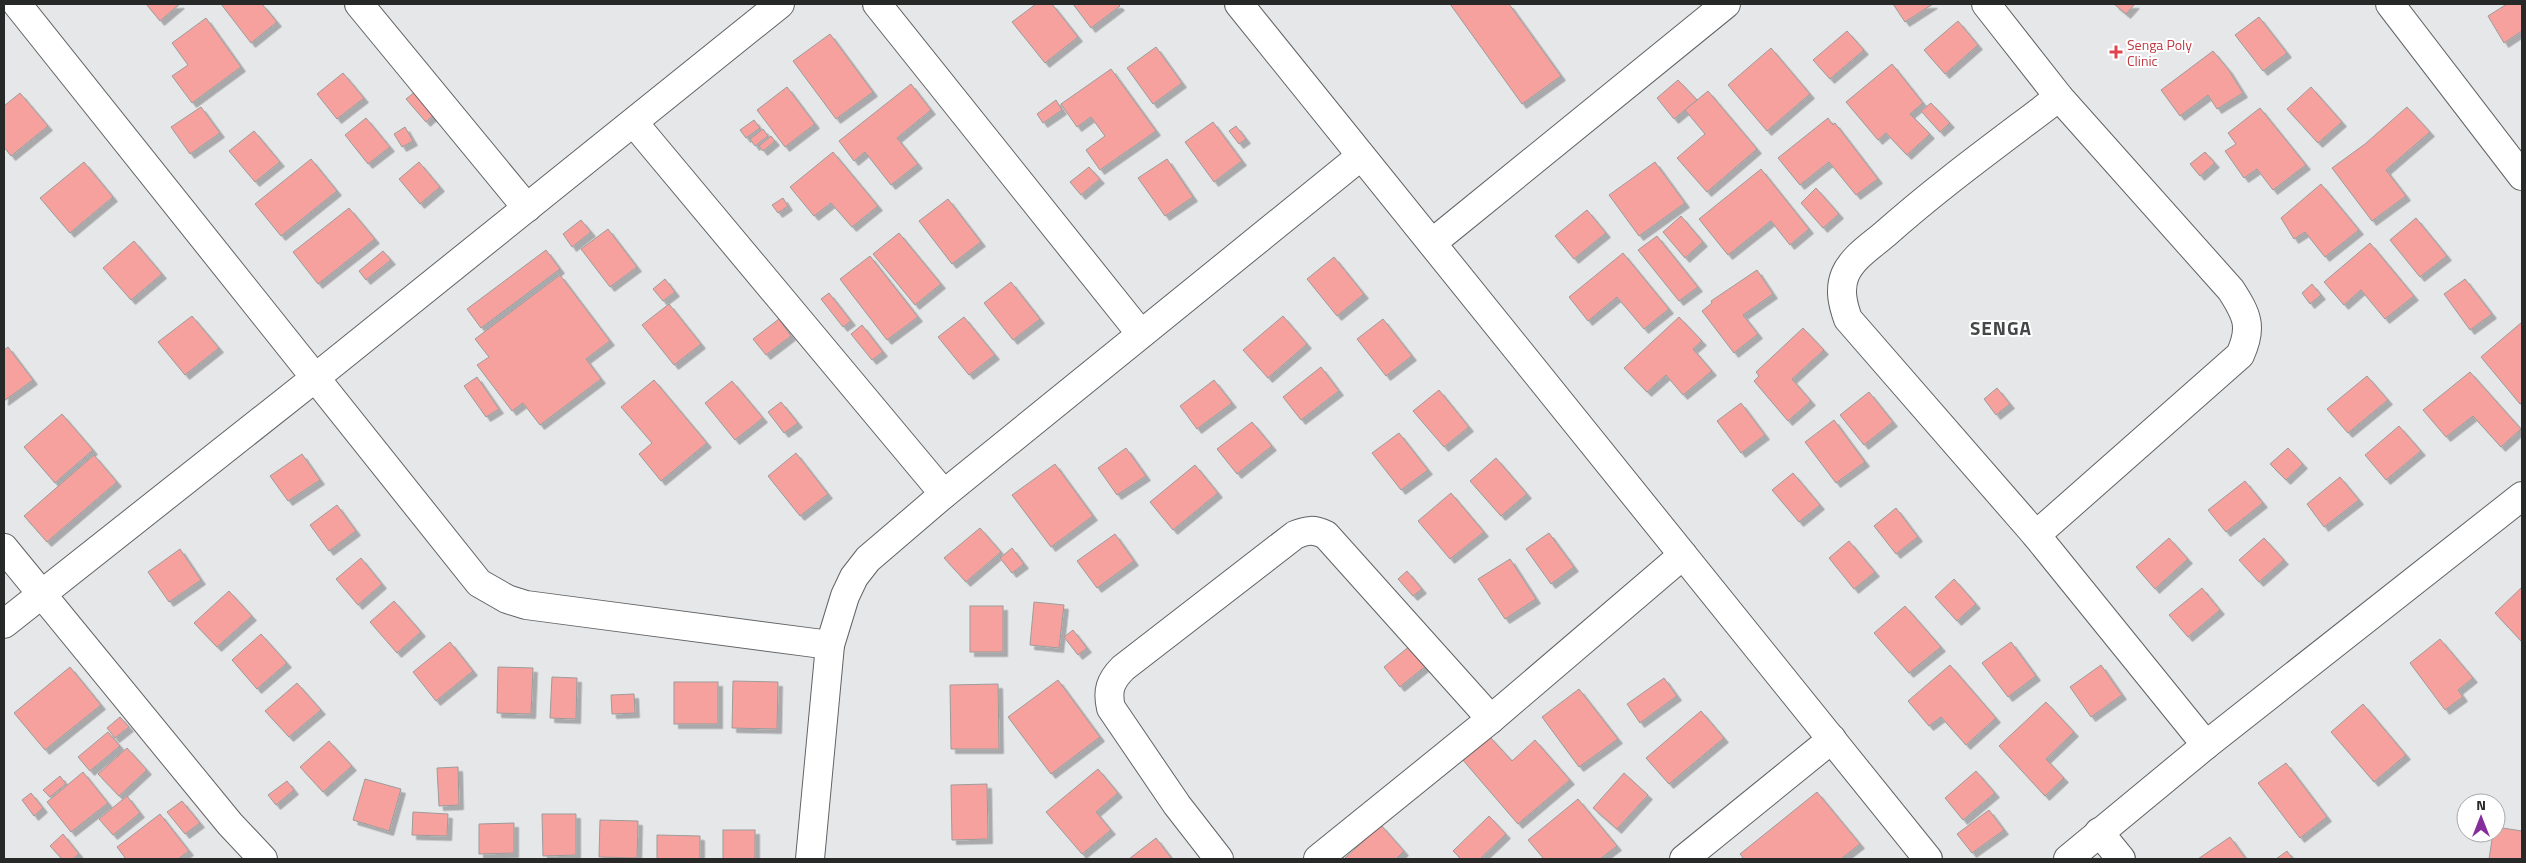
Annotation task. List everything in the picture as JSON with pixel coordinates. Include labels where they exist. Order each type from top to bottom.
[{"type":"street","points":[[17,4],[470,574],[491,591],[526,605],[830,644]]},
{"type":"street","points":[[359,4],[527,208]]},
{"type":"street","points":[[4,624],[315,378],[780,4]]},
{"type":"street","points":[[877,4],[1141,334]]},
{"type":"street","points":[[1239,4],[1928,859]]},
{"type":"street","points":[[1432,243],[1726,4]]},
{"type":"street","points":[[1986,4],[2059,97],[2231,290],[2243,309],[2248,324],[2247,339],[2240,355],[2036,535]]},
{"type":"street","points":[[2390,4],[2522,176]]},
{"type":"street","points":[[2059,97],[1917,205],[1856,259],[1845,275],[1842,289],[1843,305],[1848,320],[2036,535],[2206,745]]},
{"type":"street","points":[[634,123],[944,494]]},
{"type":"street","points":[[810,859],[830,644],[845,596],[854,577],[868,559],[944,494],[1361,156]]},
{"type":"street","points":[[2068,859],[2206,745],[2522,496]]},
{"type":"street","points":[[1220,859],[1178,805],[1111,708],[1108,694],[1113,678],[1123,668],[1294,535],[1306,530],[1316,530],[1326,535],[1491,719]]},
{"type":"street","points":[[4,548],[230,824],[263,859]]},
{"type":"street","points":[[1318,859],[1491,719],[1682,555]]},
{"type":"street","points":[[1684,859],[1832,739]]},
{"type":"street","points":[[2099,832],[2122,859]]},
{"type":"building","points":[[146,4],[180,4],[160,21]]},
{"type":"building","points":[[221,4],[262,4],[277,22],[251,43]]},
{"type":"building","points":[[1036,4],[1052,4],[1078,37],[1045,63],[1012,22]]},
{"type":"building","points":[[1073,4],[1118,4],[1120,6],[1091,28]]},
{"type":"building","points":[[1450,4],[1509,4],[1561,76],[1522,104]]},
{"type":"building","points":[[1893,4],[1933,4],[1905,22]]},
{"type":"building","points":[[2114,4],[2135,4],[2126,14]]},
{"type":"building","points":[[2507,4],[2522,4],[2522,31],[2504,43],[2488,16]]},
{"type":"building","points":[[2259,17],[2287,53],[2263,71],[2235,35]]},
{"type":"building","points":[[206,18],[241,67],[192,103],[172,76],[188,65],[172,43]]},
{"type":"building","points":[[1958,21],[1978,45],[1945,74],[1924,50]]},
{"type":"building","points":[[1847,31],[1864,50],[1830,79],[1813,60]]},
{"type":"building","points":[[830,34],[873,92],[836,119],[793,61]]},
{"type":"building","points":[[1156,47],[1182,83],[1153,104],[1127,68]]},
{"type":"building","points":[[1771,48],[1810,94],[1767,131],[1728,85]]},
{"type":"building","points":[[2213,51],[2228,69],[2243,93],[2217,109],[2208,95],[2180,116],[2161,90]]},
{"type":"building","points":[[1892,64],[1923,103],[1910,114],[1930,134],[1907,155],[1886,133],[1878,140],[1846,102]]},
{"type":"building","points":[[1111,69],[1156,131],[1100,170],[1086,150],[1105,136],[1091,117],[1077,127],[1061,104]]},
{"type":"building","points":[[343,73],[364,98],[337,119],[317,94]]},
{"type":"building","points":[[1678,80],[1697,100],[1674,119],[1657,98]]},
{"type":"building","points":[[911,84],[931,110],[897,138],[918,164],[891,185],[865,152],[854,161],[839,141]]},
{"type":"building","points":[[787,87],[815,124],[785,147],[757,110]]},
{"type":"building","points":[[2311,87],[2342,122],[2318,143],[2287,109]]},
{"type":"building","points":[[416,91],[436,113],[426,122],[406,99]]},
{"type":"building","points":[[1708,91],[1757,149],[1707,192],[1677,158],[1705,134],[1685,110]]},
{"type":"building","points":[[20,93],[48,126],[11,156],[4,147],[4,106]]},
{"type":"building","points":[[1056,100],[1062,110],[1043,123],[1037,114]]},
{"type":"building","points":[[1931,103],[1950,123],[1940,132],[1921,111]]},
{"type":"building","points":[[201,107],[220,133],[190,154],[171,127]]},
{"type":"building","points":[[2407,107],[2430,132],[2386,170],[2406,196],[2372,221],[2332,168],[2365,144]]},
{"type":"building","points":[[2260,108],[2306,165],[2273,190],[2257,169],[2244,178],[2225,151],[2236,144],[2228,133]]},
{"type":"building","points":[[366,118],[390,147],[368,164],[345,135]]},
{"type":"building","points":[[1828,118],[1833,125],[1835,123],[1878,179],[1856,195],[1829,162],[1800,185],[1778,158]]},
{"type":"building","points":[[754,120],[760,128],[746,138],[740,130]]},
{"type":"building","points":[[1213,122],[1242,161],[1214,182],[1185,142]]},
{"type":"building","points":[[1236,126],[1246,139],[1239,144],[1229,131]]},
{"type":"building","points":[[405,127],[413,141],[402,147],[394,134]]},
{"type":"building","points":[[763,129],[768,136],[755,146],[750,139]]},
{"type":"building","points":[[254,131],[280,162],[255,182],[229,151]]},
{"type":"building","points":[[771,136],[775,141],[763,151],[759,146]]},
{"type":"building","points":[[833,152],[878,206],[852,227],[831,203],[814,216],[790,187]]},
{"type":"building","points":[[2205,152],[2215,163],[2200,176],[2190,164]]},
{"type":"building","points":[[311,159],[337,191],[281,236],[255,204]]},
{"type":"building","points":[[1167,159],[1193,197],[1165,216],[1138,178]]},
{"type":"building","points":[[84,162],[113,197],[70,233],[40,198]]},
{"type":"building","points":[[419,162],[440,187],[420,204],[399,179]]},
{"type":"building","points":[[1655,162],[1685,203],[1639,236],[1609,195]]},
{"type":"building","points":[[1089,167],[1100,179],[1081,195],[1070,182]]},
{"type":"building","points":[[1761,169],[1809,229],[1790,245],[1771,221],[1728,255],[1699,219]]},
{"type":"building","points":[[2321,184],[2359,230],[2325,257],[2305,232],[2294,239],[2281,218]]},
{"type":"building","points":[[1816,188],[1839,214],[1823,228],[1801,203]]},
{"type":"building","points":[[783,198],[788,206],[778,213],[772,205]]},
{"type":"building","points":[[948,199],[981,242],[952,264],[919,221]]},
{"type":"building","points":[[349,208],[375,239],[318,284],[293,252]]},
{"type":"building","points":[[1587,210],[1606,233],[1574,259],[1555,236]]},
{"type":"building","points":[[1681,216],[1703,242],[1685,258],[1663,232]]},
{"type":"building","points":[[2416,218],[2447,256],[2420,277],[2390,240]]},
{"type":"building","points":[[581,220],[591,232],[572,247],[563,234]]},
{"type":"building","points":[[608,229],[637,267],[610,287],[581,249]]},
{"type":"building","points":[[899,233],[941,284],[915,305],[873,254]]},
{"type":"building","points":[[1657,236],[1698,287],[1679,301],[1638,250]]},
{"type":"building","points":[[134,241],[162,274],[131,300],[103,268]]},
{"type":"building","points":[[2370,243],[2414,296],[2385,319],[2361,290],[2344,305],[2324,282]]},
{"type":"building","points":[[546,250],[560,269],[481,328],[467,309]]},
{"type":"building","points":[[383,251],[391,260],[366,280],[359,271]]},
{"type":"building","points":[[1623,253],[1669,309],[1644,329],[1617,297],[1588,321],[1569,297]]},
{"type":"building","points":[[870,256],[918,317],[887,340],[840,279]]},
{"type":"building","points":[[1334,257],[1364,294],[1337,316],[1307,279]]},
{"type":"building","points":[[1757,270],[1773,294],[1743,315],[1758,334],[1734,353],[1702,311],[1712,303],[1711,301]]},
{"type":"building","points":[[560,275],[610,341],[586,359],[601,379],[540,425],[523,403],[512,411],[477,365],[489,357],[475,339]]},
{"type":"building","points":[[665,279],[675,292],[663,301],[653,289]]},
{"type":"building","points":[[2465,279],[2492,314],[2470,330],[2444,294]]},
{"type":"building","points":[[1011,282],[1040,319],[1013,340],[984,303]]},
{"type":"building","points":[[2312,284],[2321,295],[2310,304],[2302,293]]},
{"type":"building","points":[[829,293],[851,321],[843,327],[821,299]]},
{"type":"building","points":[[669,304],[701,344],[674,365],[642,325]]},
{"type":"building","points":[[192,316],[219,348],[185,375],[158,342]]},
{"type":"building","points":[[1283,316],[1307,344],[1268,378],[1243,350]]},
{"type":"building","points":[[964,317],[995,355],[969,375],[938,337]]},
{"type":"building","points":[[1679,317],[1702,341],[1693,349],[1712,371],[1683,395],[1666,375],[1647,392],[1624,368]]},
{"type":"building","points":[[779,319],[791,336],[766,355],[753,339]]},
{"type":"building","points":[[1383,319],[1412,356],[1386,376],[1357,339]]},
{"type":"building","points":[[2522,322],[2522,402],[2520,404],[2481,357]]},
{"type":"building","points":[[862,325],[883,352],[872,360],[851,334]]},
{"type":"building","points":[[1803,328],[1824,350],[1792,379],[1811,401],[1788,421],[1754,381],[1759,376],[1756,372]]},
{"type":"building","points":[[8,347],[33,380],[4,401],[4,350]]},
{"type":"building","points":[[1321,367],[1339,391],[1301,420],[1283,397]]},
{"type":"building","points":[[2470,372],[2521,429],[2501,447],[2473,416],[2446,437],[2423,410]]},
{"type":"building","points":[[2367,376],[2388,400],[2348,433],[2327,409]]},
{"type":"building","points":[[477,377],[499,409],[486,417],[464,386]]},
{"type":"building","points":[[654,380],[707,443],[661,481],[639,454],[652,443],[621,407]]},
{"type":"building","points":[[1214,380],[1232,403],[1197,429],[1180,406]]},
{"type":"building","points":[[732,381],[763,418],[735,440],[705,403]]},
{"type":"building","points":[[1997,388],[2010,404],[1996,415],[1984,399]]},
{"type":"building","points":[[1439,390],[1469,427],[1444,447],[1413,411]]},
{"type":"building","points":[[1869,392],[1893,422],[1864,445],[1840,415]]},
{"type":"building","points":[[781,402],[798,423],[784,433],[768,412]]},
{"type":"building","points":[[1741,403],[1765,435],[1741,453],[1717,421]]},
{"type":"building","points":[[62,414],[93,450],[55,483],[24,447]]},
{"type":"building","points":[[1834,420],[1865,462],[1836,483],[1805,442]]},
{"type":"building","points":[[1252,422],[1272,446],[1237,474],[1217,449]]},
{"type":"building","points":[[2399,426],[2421,451],[2386,480],[2365,455]]},
{"type":"building","points":[[1399,433],[1428,470],[1401,490],[1372,453]]},
{"type":"building","points":[[1126,448],[1146,476],[1117,495],[1098,468]]},
{"type":"building","points":[[2288,448],[2303,464],[2286,480],[2270,464]]},
{"type":"building","points":[[796,453],[828,494],[800,516],[768,476]]},
{"type":"building","points":[[302,454],[320,480],[288,501],[270,476]]},
{"type":"building","points":[[94,455],[117,482],[47,542],[24,516]]},
{"type":"building","points":[[1496,458],[1527,494],[1501,516],[1470,481]]},
{"type":"building","points":[[1055,464],[1093,516],[1051,547],[1012,495]]},
{"type":"building","points":[[1195,465],[1218,493],[1173,530],[1150,502]]},
{"type":"building","points":[[1793,473],[1820,505],[1799,522],[1772,490]]},
{"type":"building","points":[[2340,477],[2359,500],[2324,527],[2307,504]]},
{"type":"building","points":[[2245,481],[2263,503],[2226,532],[2208,510]]},
{"type":"building","points":[[1451,493],[1484,532],[1450,559],[1418,521]]},
{"type":"building","points":[[337,505],[356,531],[329,551],[310,525]]},
{"type":"building","points":[[1896,508],[1918,537],[1896,554],[1874,526]]},
{"type":"building","points":[[980,528],[1001,552],[966,582],[944,558]]},
{"type":"building","points":[[1549,533],[1574,567],[1551,584],[1526,549]]},
{"type":"building","points":[[1115,534],[1134,561],[1097,588],[1077,561]]},
{"type":"building","points":[[2169,538],[2188,559],[2155,589],[2136,567]]},
{"type":"building","points":[[2264,538],[2284,560],[2259,582],[2239,560]]},
{"type":"building","points":[[1849,541],[1875,572],[1854,589],[1829,558]]},
{"type":"building","points":[[1012,548],[1024,564],[1012,573],[1000,558]]},
{"type":"building","points":[[180,549],[201,580],[169,602],[148,572]]},
{"type":"building","points":[[361,558],[382,584],[358,605],[336,579]]},
{"type":"building","points":[[1510,559],[1536,599],[1505,619],[1478,579]]},
{"type":"building","points":[[1407,571],[1422,589],[1413,596],[1398,579]]},
{"type":"building","points":[[1954,579],[1976,604],[1957,621],[1935,597]]},
{"type":"building","points":[[2522,587],[2522,642],[2495,613]]},
{"type":"building","points":[[2202,588],[2220,610],[2188,637],[2169,615]]},
{"type":"building","points":[[229,591],[252,616],[217,647],[194,623]]},
{"type":"building","points":[[394,601],[421,632],[397,653],[370,622]]},
{"type":"building","points":[[1034,602],[1064,605],[1059,648],[1030,645]]},
{"type":"building","points":[[970,606],[1003,606],[1003,652],[970,652]]},
{"type":"building","points":[[1905,606],[1941,647],[1909,673],[1874,633]]},
{"type":"building","points":[[1073,630],[1087,648],[1078,655],[1064,637]]},
{"type":"building","points":[[261,634],[287,663],[257,689],[232,660]]},
{"type":"building","points":[[2440,639],[2473,678],[2458,690],[2463,697],[2445,710],[2410,663]]},
{"type":"building","points":[[450,642],[473,671],[436,701],[413,672]]},
{"type":"building","points":[[2011,642],[2036,676],[2008,697],[1982,663]]},
{"type":"building","points":[[1411,645],[1427,665],[1400,687],[1384,667]]},
{"type":"building","points":[[1950,665],[1996,718],[1966,745],[1941,717],[1929,726],[1908,701]]},
{"type":"building","points":[[2101,665],[2122,695],[2091,717],[2070,687]]},
{"type":"building","points":[[70,667],[101,705],[45,750],[14,713]]},
{"type":"building","points":[[498,667],[533,668],[531,714],[497,713]]},
{"type":"building","points":[[552,677],[577,678],[576,719],[550,718]]},
{"type":"building","points":[[1664,678],[1677,696],[1640,723],[1627,704]]},
{"type":"building","points":[[1058,680],[1100,737],[1051,774],[1008,717]]},
{"type":"building","points":[[733,681],[778,682],[777,729],[732,728]]},
{"type":"building","points":[[674,682],[718,682],[718,724],[674,724]]},
{"type":"building","points":[[297,683],[321,710],[289,737],[265,711]]},
{"type":"building","points":[[998,684],[999,749],[951,749],[950,685]]},
{"type":"building","points":[[1579,689],[1618,739],[1579,767],[1542,717]]},
{"type":"building","points":[[634,694],[635,713],[612,714],[611,695]]},
{"type":"building","points":[[2046,702],[2074,732],[2046,759],[2064,778],[2045,796],[1999,746]]},
{"type":"building","points":[[2363,704],[2406,755],[2374,782],[2331,732]]},
{"type":"building","points":[[1701,711],[1724,738],[1669,784],[1646,758]]},
{"type":"building","points":[[120,717],[129,727],[115,738],[107,728]]},
{"type":"building","points":[[108,732],[120,746],[90,771],[78,757]]},
{"type":"building","points":[[1489,736],[1512,761],[1535,740],[1570,780],[1518,824],[1462,759]]},
{"type":"building","points":[[329,741],[352,766],[323,792],[300,767]]},
{"type":"building","points":[[127,748],[147,770],[119,796],[98,774]]},
{"type":"building","points":[[2286,763],[2327,817],[2300,838],[2258,783]]},
{"type":"building","points":[[458,767],[459,805],[439,806],[437,768]]},
{"type":"building","points":[[1098,769],[1118,793],[1096,812],[1111,830],[1082,854],[1046,812]]},
{"type":"building","points":[[1976,771],[1995,793],[1963,820],[1945,798]]},
{"type":"building","points":[[83,772],[108,803],[71,832],[47,802]]},
{"type":"building","points":[[1624,773],[1648,795],[1617,829],[1593,808]]},
{"type":"building","points":[[60,776],[66,784],[50,797],[43,790]]},
{"type":"building","points":[[365,779],[401,789],[389,831],[353,820]]},
{"type":"building","points":[[287,781],[294,790],[276,805],[268,795]]},
{"type":"building","points":[[987,784],[988,839],[952,840],[951,785]]},
{"type":"building","points":[[1817,792],[1860,844],[1841,859],[1744,859],[1740,854]]},
{"type":"building","points":[[31,793],[43,808],[34,816],[22,800]]},
{"type":"building","points":[[127,796],[140,813],[113,835],[99,819]]},
{"type":"building","points":[[1578,799],[1617,846],[1600,859],[1544,859],[1528,840]]},
{"type":"building","points":[[182,801],[200,823],[185,834],[167,812]]},
{"type":"building","points":[[1989,810],[2004,830],[1972,853],[1957,834]]},
{"type":"building","points":[[413,812],[448,814],[447,836],[412,835]]},
{"type":"building","points":[[160,814],[189,851],[178,859],[126,859],[117,847]]},
{"type":"building","points":[[542,814],[576,814],[576,855],[543,856]]},
{"type":"building","points":[[1489,816],[1506,834],[1480,859],[1461,859],[1453,851]]},
{"type":"building","points":[[600,820],[638,821],[637,858],[599,857]]},
{"type":"building","points":[[514,823],[514,853],[479,854],[479,824]]},
{"type":"building","points":[[1381,825],[1404,851],[1396,859],[1344,859]]},
{"type":"building","points":[[2506,829],[2522,831],[2522,859],[2489,859],[2491,843],[2506,843]]},
{"type":"building","points":[[723,830],[755,830],[755,859],[723,859]]},
{"type":"building","points":[[63,834],[79,854],[73,859],[62,859],[50,846]]},
{"type":"building","points":[[657,835],[700,836],[700,859],[657,859]]},
{"type":"building","points":[[2230,837],[2246,859],[2198,859]]},
{"type":"building","points":[[1156,838],[1172,859],[1129,859]]},
{"type":"building","points":[[2287,851],[2293,859],[2276,859]]},
{"type":"place","name":"Senga Poly Clinic","points":[[2116,52]]},
{"type":"district","name":"SENGA","points":[[2001,327]]}]
